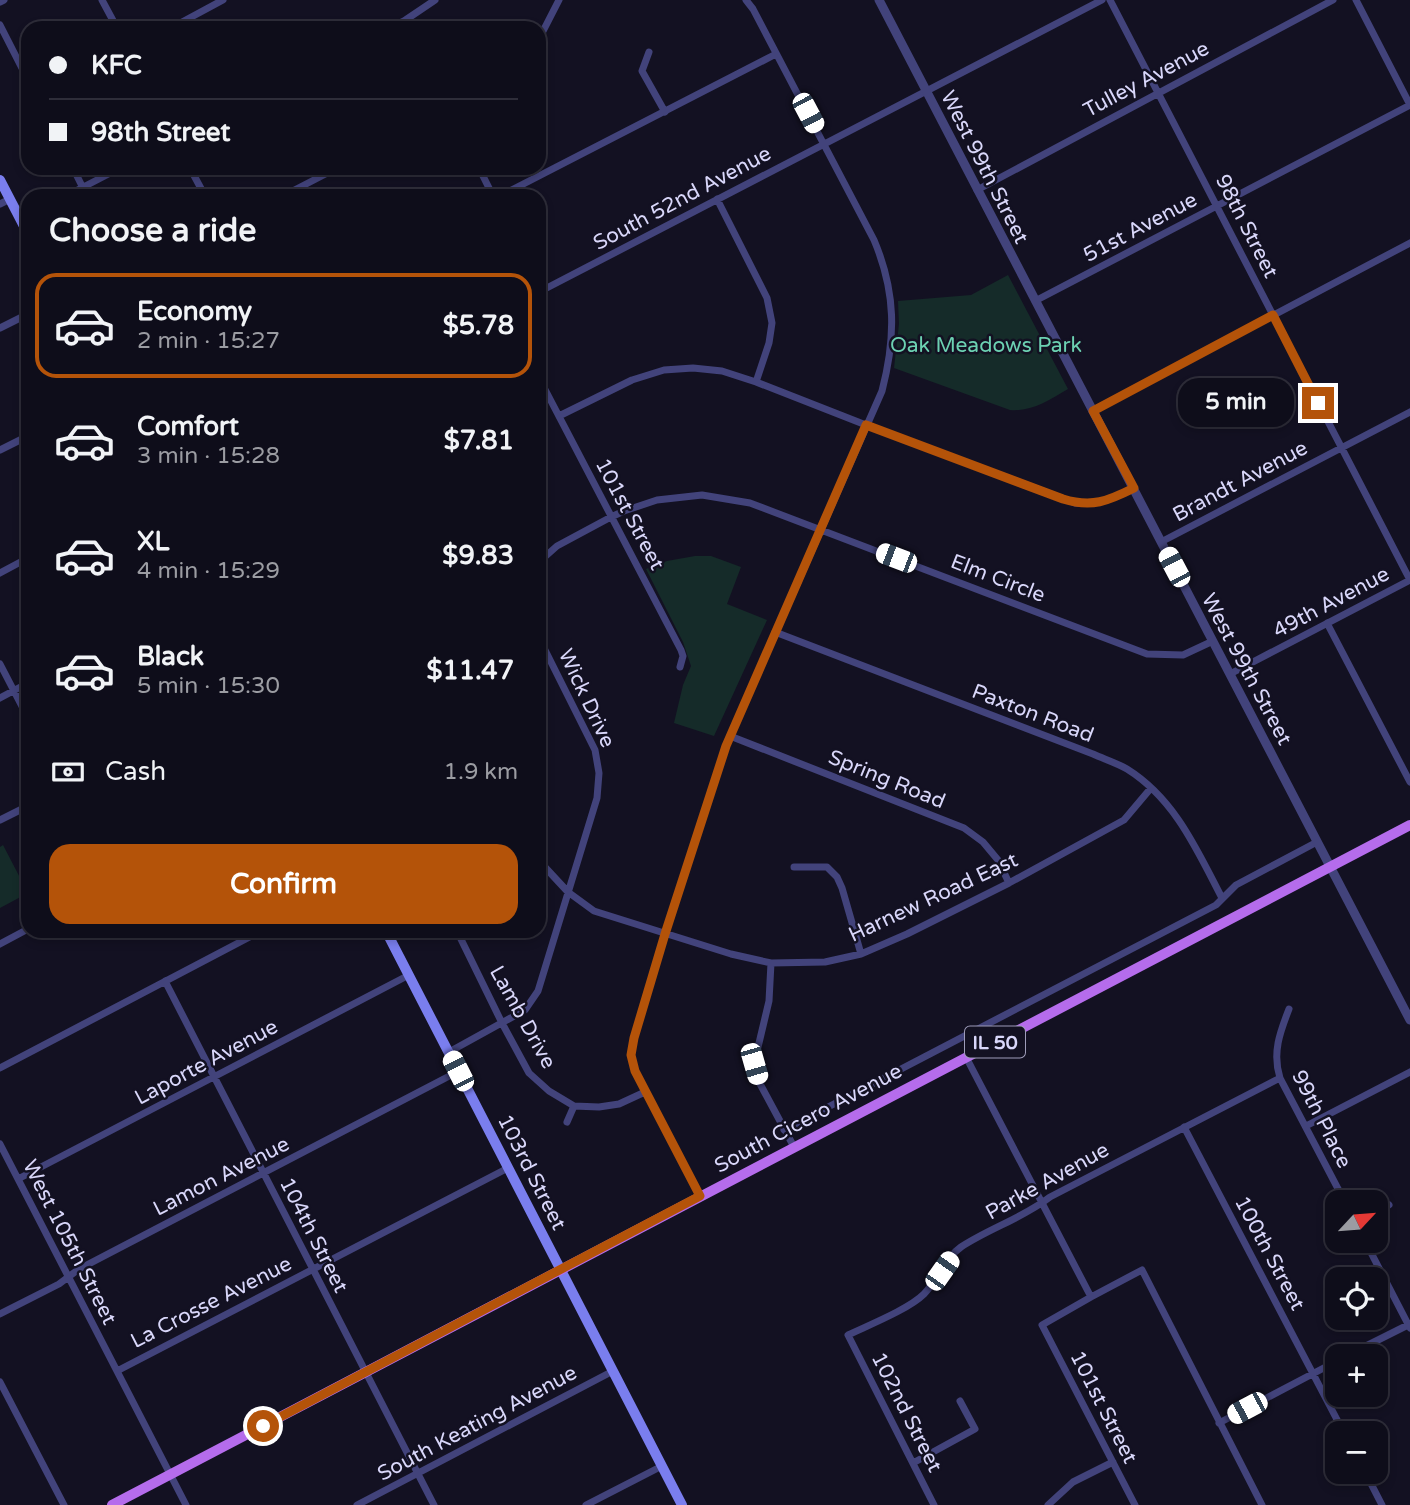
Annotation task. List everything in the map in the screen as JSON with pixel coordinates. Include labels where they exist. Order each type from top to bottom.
[{"type":"main road","points":[[0,180],[5,202],[21,215]]},
{"type":"main road","name":"South Cicero Avenue","points":[[112,1505],[1410,825]]},
{"type":"main road","name":"103rd Street","points":[[390,938],[682,1505]]},
{"type":"street","points":[[102,0],[113,21]]},
{"type":"street","points":[[184,21],[223,0]]},
{"type":"street","points":[[410,21],[435,0]]},
{"type":"street","points":[[546,25],[559,0]]},
{"type":"street","points":[[700,1196],[635,1071],[631,1055],[634,1038],[711,788],[730,736],[882,391],[893,327],[891,296],[882,258],[874,240],[746,0]]},
{"type":"street","name":"West 99th Street","points":[[879,0],[1410,1020]]},
{"type":"street","name":"South 52nd Avenue","points":[[546,288],[1102,0]]},
{"type":"street","name":"98th Street","points":[[1110,0],[1410,580]]},
{"type":"street","name":"Tulley Avenue","points":[[977,190],[1333,0]]},
{"type":"street","points":[[1356,0],[1410,105]]},
{"type":"street","points":[[0,25],[21,66]]},
{"type":"street","points":[[649,52],[642,71],[665,111]]},
{"type":"street","points":[[546,172],[776,54]]},
{"type":"street","name":"51st Avenue","points":[[1035,301],[1410,105]]},
{"type":"street","points":[[76,175],[82,187]]},
{"type":"street","points":[[78,189],[106,175]]},
{"type":"street","points":[[296,189],[324,175]]},
{"type":"street","points":[[513,189],[540,175]]},
{"type":"street","points":[[717,199],[767,298],[772,323],[769,343],[756,382]]},
{"type":"street","points":[[1093,411],[1410,243]]},
{"type":"street","points":[[0,328],[21,318]]},
{"type":"street","points":[[559,416],[632,380],[664,370],[693,368],[722,371],[1074,503],[1100,503],[1134,488]]},
{"type":"street","name":"101st Street","points":[[546,391],[681,650],[683,656],[680,667]]},
{"type":"street","name":"Brandt Avenue","points":[[1161,542],[1410,412]]},
{"type":"street","points":[[0,450],[21,440]]},
{"type":"street","name":"Elm Circle","points":[[546,556],[557,546],[624,511],[657,500],[702,495],[750,503],[1147,654],[1183,655],[1213,641]]},
{"type":"street","points":[[0,573],[21,562]]},
{"type":"street","name":"49th Avenue","points":[[1230,674],[1410,580]]},
{"type":"street","points":[[1327,623],[1410,782]]},
{"type":"street","name":"Paxton Road","points":[[775,632],[1125,768],[1151,788],[1175,813],[1222,898]]},
{"type":"street","name":"Wick Drive","points":[[449,1052],[525,1010],[537,992],[594,811],[599,773],[595,750],[546,652]]},
{"type":"street","points":[[0,664],[21,705]]},
{"type":"street","points":[[0,698],[21,687]]},
{"type":"street","name":"Spring Road","points":[[730,736],[964,828],[984,842],[998,860],[1009,883]]},
{"type":"street","name":"Harnew Road East","points":[[546,868],[568,892],[594,911],[731,954],[771,963],[825,962],[861,954],[908,934],[1009,883],[1124,820],[1151,788]]},
{"type":"street","points":[[0,820],[21,810]]},
{"type":"street","name":"South Cicero Avenue","points":[[785,1129],[1216,905],[1236,885],[1317,842]]},
{"type":"street","points":[[794,867],[827,867],[837,877],[861,954]]},
{"type":"street","points":[[0,944],[21,933]]},
{"type":"street","points":[[0,1068],[248,938]]},
{"type":"street","name":"Lamb Drive","points":[[460,938],[529,1073],[549,1091],[574,1106]]},
{"type":"street","points":[[771,963],[769,1001],[754,1064],[760,1082],[794,1147]]},
{"type":"street","name":"Laporte Avenue","points":[[18,1179],[409,975]]},
{"type":"street","name":"104th Street","points":[[165,981],[434,1505]]},
{"type":"street","name":"99th Place","points":[[1289,1009],[1278,1037],[1276,1056],[1280,1077],[1339,1190]]},
{"type":"street","points":[[966,1057],[1091,1297],[1142,1270],[1262,1505]]},
{"type":"street","name":"Lamon Avenue","points":[[0,1314],[59,1284],[79,1269],[458,1071]]},
{"type":"street","points":[[1306,1126],[1410,1072]]},
{"type":"street","name":"Parke Avenue","points":[[848,1335],[913,1303],[925,1293],[958,1249],[1035,1209],[1050,1197],[1280,1077]]},
{"type":"street","points":[[568,1122],[574,1106],[599,1107],[619,1104],[645,1092]]},
{"type":"street","name":"100th Street","points":[[1184,1127],[1338,1421]]},
{"type":"street","name":"West 105th Street","points":[[0,1144],[186,1505]]},
{"type":"street","name":"La Crosse Avenue","points":[[117,1371],[508,1168]]},
{"type":"street","points":[[1371,1253],[1409,1326],[1371,1344]]},
{"type":"street","name":"101st Street","points":[[1091,1297],[1042,1325],[1135,1505]]},
{"type":"street","name":"102nd Street","points":[[848,1335],[934,1505]]},
{"type":"street","points":[[1219,1423],[1325,1367]]},
{"type":"street","name":"South Keating Avenue","points":[[357,1505],[613,1371]]},
{"type":"street","points":[[0,1382],[64,1505]]},
{"type":"street","points":[[912,1463],[975,1429],[960,1401]]},
{"type":"street","points":[[1048,1505],[1073,1482],[1113,1462]]},
{"type":"street","points":[[586,1505],[662,1466]]},
{"type":"street","points":[[1371,1484],[1382,1505]]},
{"type":"green space","name":"Oak Meadows Park","points":[[1008,275],[1068,389],[1033,407],[1010,410],[894,368],[899,324],[898,301],[971,295]]},
{"type":"green space","points":[[711,556],[741,567],[727,604],[767,620],[714,736],[674,723],[683,685],[691,666],[683,642],[646,569],[667,561]]},
{"type":"green space","points":[[3,845],[21,880],[21,897],[0,908],[0,847]]},
{"type":"route","points":[[263,1426],[700,1196],[635,1071],[631,1055],[634,1038],[726,746],[866,425],[1074,503],[1100,503],[1134,488],[1093,411],[1273,315],[1318,403]]}]
